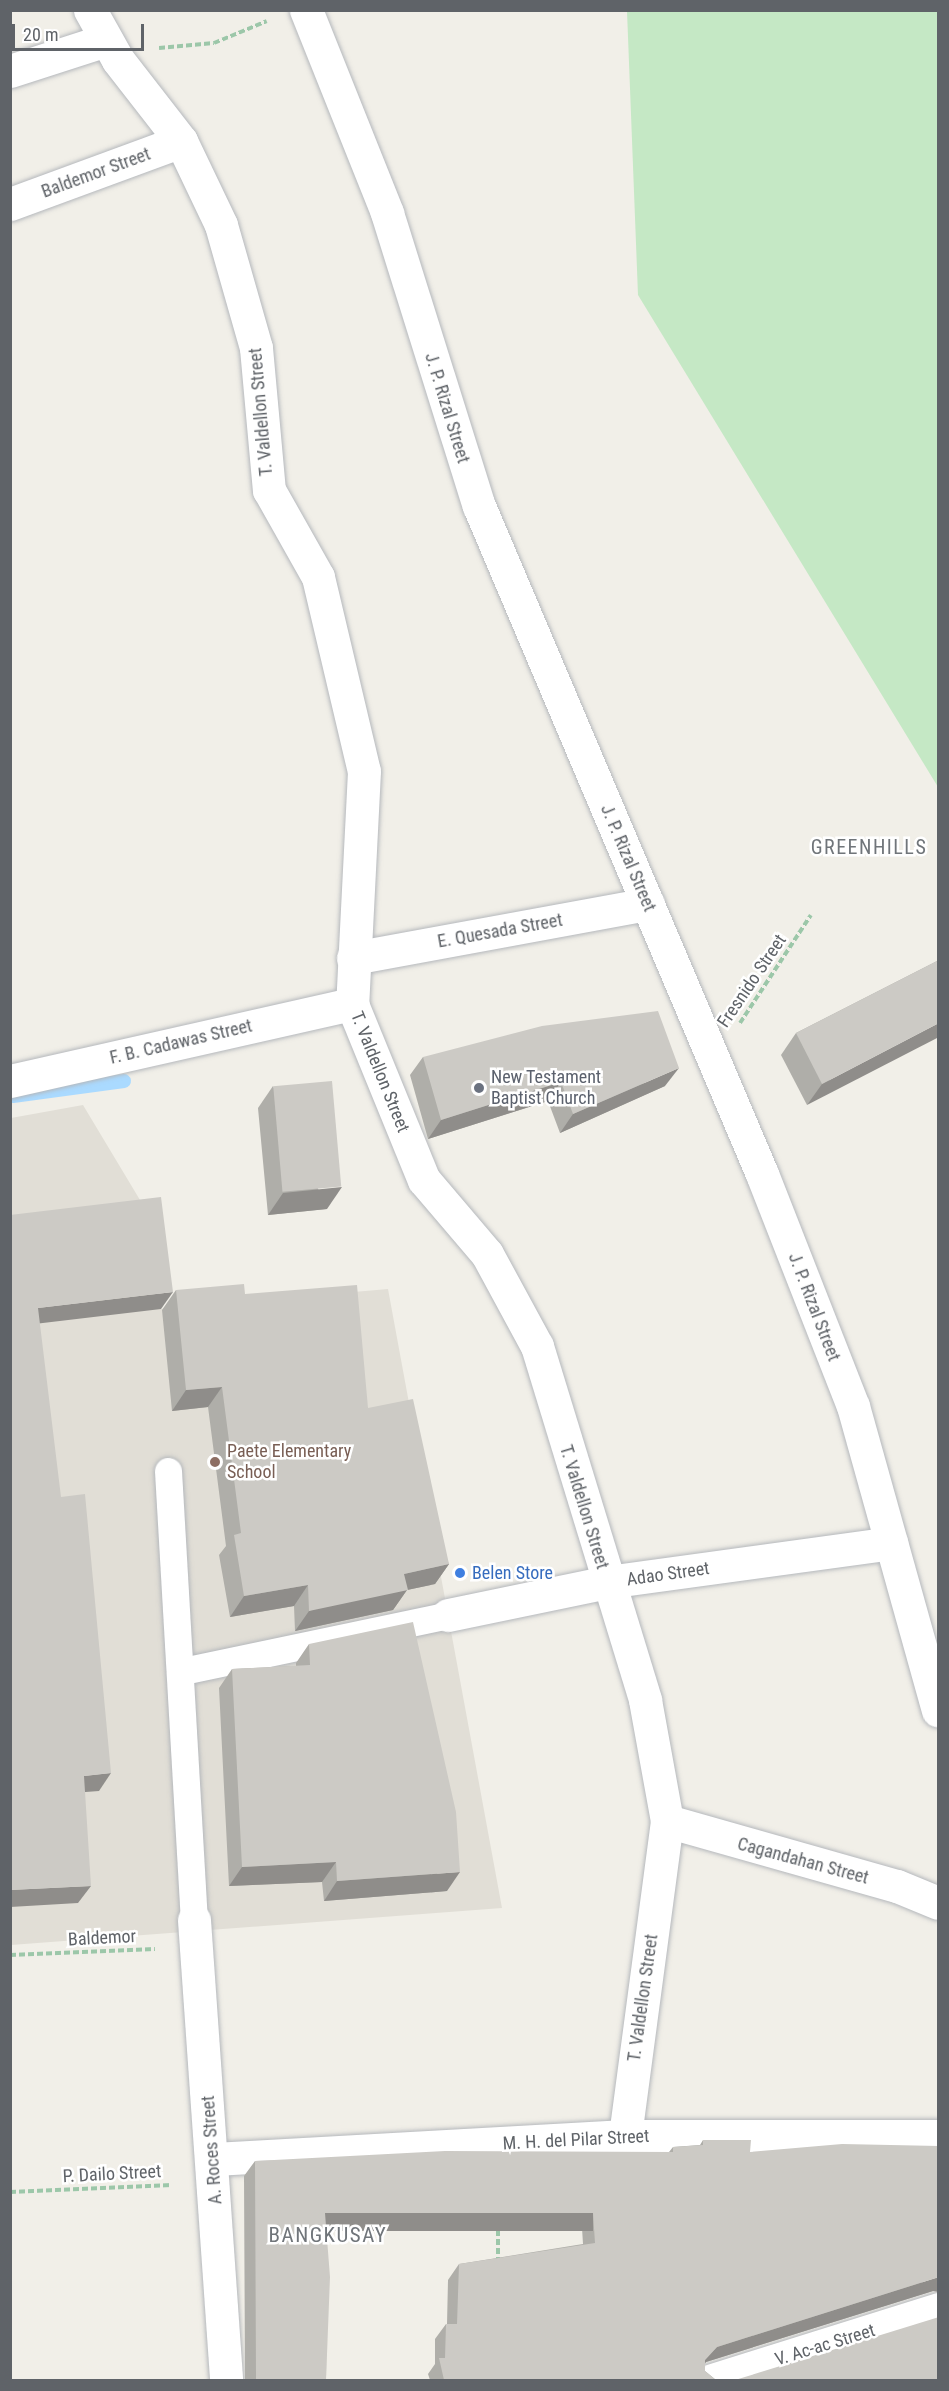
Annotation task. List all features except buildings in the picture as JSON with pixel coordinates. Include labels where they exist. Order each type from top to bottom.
[{"type":"street","name":"T. Valdellon Street","points":[[90,10],[112,50],[181,141],[225,236],[256,348],[269,490],[318,577],[364,771],[352,1004],[424,1179],[487,1254],[537,1346],[607,1582],[645,1700],[667,1821],[625,2136]]},
{"type":"street","name":"J. P. Rizal Street","points":[[306,10],[387,213],[479,506],[715,1061],[853,1406],[939,1710]]},
{"type":"street","points":[[10,71],[112,50]]},
{"type":"street","name":"Baldemor Street","points":[[10,204],[181,141]]},
{"type":"street","name":"E. Quesada Street","points":[[353,958],[648,904]]},
{"type":"street","name":"F. B. Cadawas Street","points":[[10,1081],[352,1004]]},
{"type":"street","name":"Adao Street","points":[[448,1615],[607,1582],[891,1543]]},
{"type":"street","name":"Cagandahan Street","points":[[667,1821],[897,1886],[939,1903]]},
{"type":"street","name":"A. Roces Street","points":[[194,1934],[214,2171],[226,2380]]},
{"type":"street","name":"M. H. del Pilar Street","points":[[214,2171],[625,2136],[939,2136]]},
{"type":"street","name":"V. Ac-ac Street","points":[[712,2380],[939,2309]]},
{"type":"lane","points":[[168,1472],[183,1671],[194,1934]]},
{"type":"lane","points":[[183,1671],[448,1615]]},
{"type":"path","points":[[112,50],[214,43],[273,19]]},
{"type":"path","name":"Fresnido Street","points":[[715,1061],[811,915]]},
{"type":"path","name":"Baldemor","points":[[10,1955],[194,1934]]},
{"type":"path","name":"P. Dailo Street","points":[[10,2192],[214,2171]]},
{"type":"path","points":[[497,2270],[498,2212]]},
{"type":"shaded area","name":"Paete Elementary School","points":[[83,1105],[149,1215],[161,1309],[388,1289],[502,1908],[11,1945],[11,1118]]},
{"type":"green space","points":[[627,11],[938,11],[938,787],[638,295]]},
{"type":"waterway","points":[[13,1096],[124,1081]]},
{"type":"place","name":"New Testament Baptist Church","points":[[479,1088]]},
{"type":"place","name":"Paete Elementary School","points":[[215,1462]]},
{"type":"place","name":"Belen Store","points":[[460,1573]]},
{"type":"district","name":"GREENHILLS","points":[[869,847]]},
{"type":"district","name":"BANGKUSAY","points":[[328,2235]]}]
